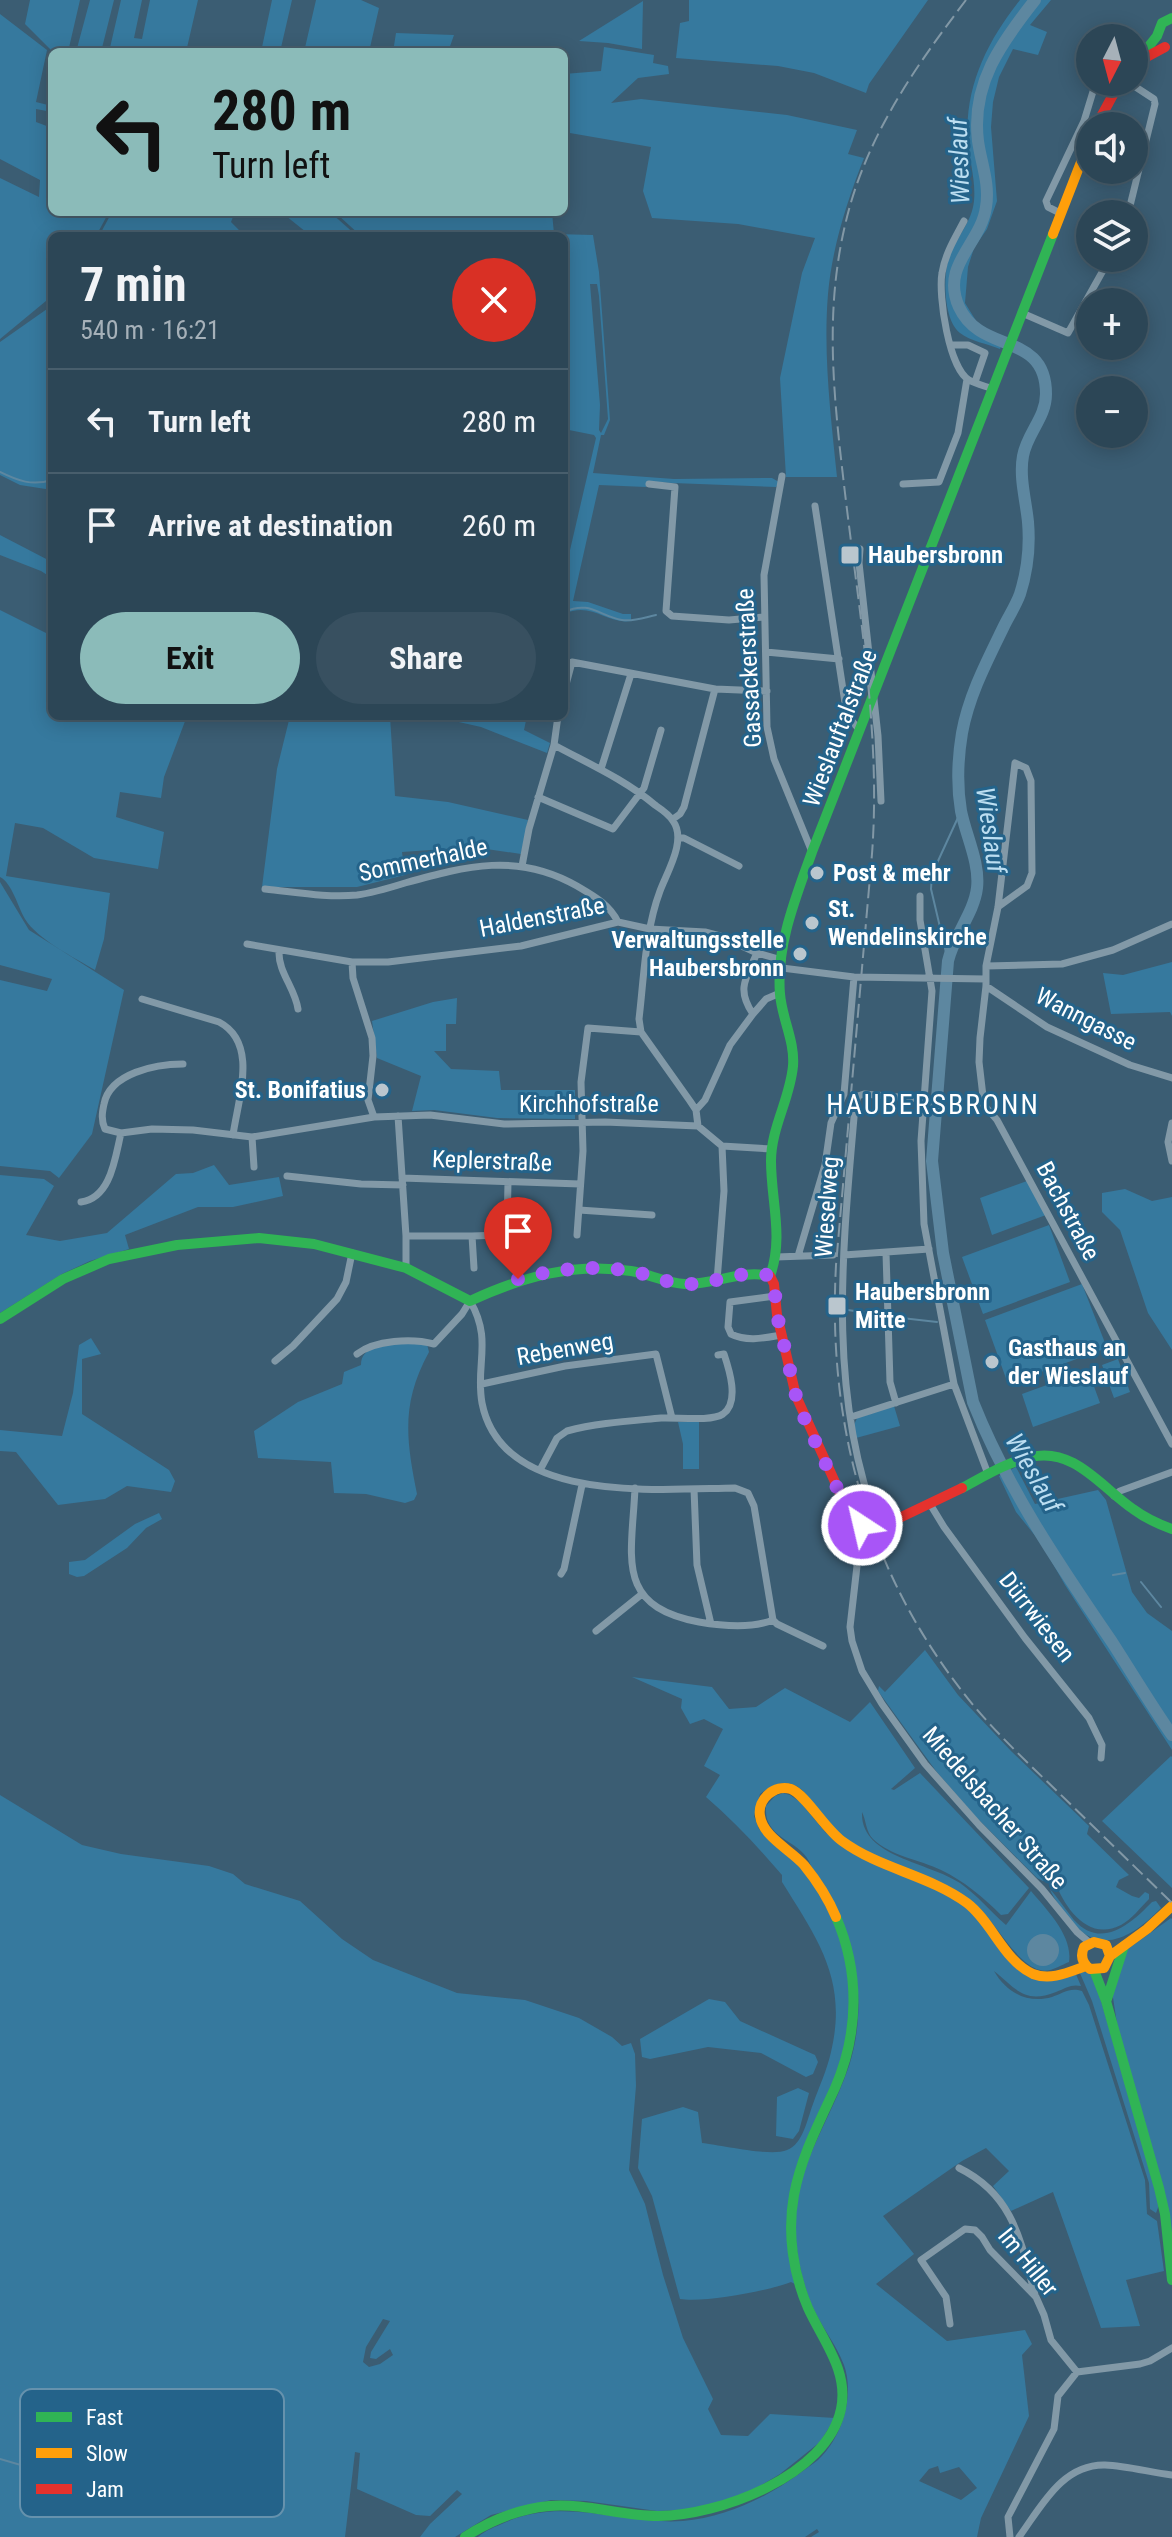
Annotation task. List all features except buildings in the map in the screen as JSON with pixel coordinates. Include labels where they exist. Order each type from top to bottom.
[{"type":"street","points":[[1148,46],[1157,36],[1162,23],[1172,18]]},
{"type":"street","points":[[1148,58],[1168,48],[1157,36]]},
{"type":"street","points":[[1131,200],[1155,104],[1148,95]]},
{"type":"street","points":[[1060,213],[1048,207],[1046,201],[1084,121],[1092,96]]},
{"type":"street","name":"Wieslauftalstraße","points":[[770,1276],[776,1257],[772,1149],[793,1064],[780,993],[785,927],[1076,174]]},
{"type":"street","points":[[964,221],[945,257],[941,277],[941,308],[958,366],[971,381],[993,389]]},
{"type":"street","points":[[1022,313],[1068,333],[1102,272]]},
{"type":"street","points":[[903,484],[939,482],[958,433],[971,381],[985,353],[968,345],[951,345]]},
{"type":"street","name":"Gassackerstraße","points":[[782,476],[764,575],[767,727],[774,759],[812,852]]},
{"type":"street","points":[[649,484],[675,487],[668,614],[729,620],[764,617]]},
{"type":"street","points":[[815,506],[847,716],[860,730]]},
{"type":"street","points":[[860,549],[881,801]]},
{"type":"street","points":[[766,652],[839,659]]},
{"type":"street","points":[[568,677],[572,662],[715,689],[767,691]]},
{"type":"street","points":[[601,769],[631,674]]},
{"type":"street","points":[[673,819],[684,807],[715,689]]},
{"type":"street","points":[[522,866],[554,745],[557,720]]},
{"type":"street","points":[[538,797],[610,829],[616,827],[644,788],[661,730]]},
{"type":"street","points":[[554,745],[640,792],[673,819],[678,838],[650,929],[639,1019],[641,1032],[696,1110],[698,1126],[722,1146],[772,1149]]},
{"type":"street","name":"Bachstraße","points":[[998,907],[1027,886],[1032,873],[1031,781],[1026,768],[1015,763],[998,907],[986,966],[979,1062],[984,1105],[997,1120],[1172,1444]]},
{"type":"street","points":[[678,838],[684,838],[739,866]]},
{"type":"street","name":"Sommerhalde","points":[[265,889],[354,896],[467,867],[497,864],[522,866],[567,880],[598,898],[613,912],[618,922]]},
{"type":"street","points":[[920,896],[920,920],[932,978],[922,1099],[920,1168],[924,1224],[954,1384],[991,1472]]},
{"type":"street","name":"Haldenstraße","points":[[247,944],[352,962],[388,962],[521,946],[618,922],[650,929],[705,932],[782,964],[854,977],[959,979],[986,983]]},
{"type":"street","points":[[986,966],[1062,964],[1113,950],[1172,924]]},
{"type":"street","points":[[279,951],[278,963],[296,997],[298,1009]]},
{"type":"street","points":[[753,1014],[742,993],[757,953]]},
{"type":"street","points":[[352,962],[353,978],[372,1038],[368,1100],[374,1117]]},
{"type":"street","points":[[798,1256],[825,1165],[831,1123],[844,1094],[854,977]]},
{"type":"street","name":"Wanngasse","points":[[986,983],[1047,1027],[1130,1065],[1172,1078]]},
{"type":"street","points":[[696,1110],[705,1100],[730,1045],[766,999],[780,993]]},
{"type":"street","points":[[142,999],[219,1022],[229,1027],[238,1039],[242,1049],[243,1072],[233,1135]]},
{"type":"street","points":[[577,1235],[581,1082],[588,1028],[641,1032]]},
{"type":"street","points":[[81,1202],[92,1201],[103,1190],[113,1167],[121,1133],[105,1129],[102,1123],[106,1096],[114,1083],[128,1074],[183,1064]]},
{"type":"street","name":"Wieselweg","points":[[878,1525],[865,1493],[852,1437],[842,1344],[844,1255],[854,1121],[858,1096],[864,1094],[922,1099]]},
{"type":"street","name":"Kirchhofstraße","points":[[121,1133],[152,1129],[193,1130],[252,1137],[374,1117],[430,1115],[504,1124],[605,1122],[698,1126]]},
{"type":"street","points":[[398,1116],[406,1268]]},
{"type":"street","points":[[1172,1123],[1168,1142],[1172,1161]]},
{"type":"street","points":[[252,1137],[254,1167]]},
{"type":"street","points":[[717,1281],[724,1191],[722,1146]]},
{"type":"street","name":"Keplerstraße","points":[[287,1176],[361,1184],[403,1181],[580,1184]]},
{"type":"street","points":[[406,1236],[502,1235],[507,1231],[508,1182]]},
{"type":"street","points":[[579,1210],[652,1215]]},
{"type":"street","points":[[472,1236],[474,1268]]},
{"type":"street","points":[[0,1319],[63,1279],[109,1259],[128,1253],[204,1242],[259,1238],[314,1244],[406,1268],[470,1301],[477,1313],[484,1340],[483,1406],[490,1427],[508,1449],[540,1470],[582,1485],[735,1488],[748,1493],[754,1506],[773,1620],[823,1646]]},
{"type":"street","points":[[844,1255],[929,1249]]},
{"type":"street","points":[[275,1361],[337,1299],[346,1282],[352,1253]]},
{"type":"street","points":[[886,1253],[890,1382],[896,1403]]},
{"type":"street","points":[[776,1257],[833,1255]]},
{"type":"street","points":[[357,1354],[370,1346],[390,1343],[434,1344],[470,1301],[518,1279],[546,1272],[603,1268],[683,1284],[755,1273],[770,1276]]},
{"type":"street","name":"Miedelsbacher Straße","points":[[770,1276],[793,1385],[805,1420],[854,1524],[857,1566],[850,1627],[862,1671],[925,1764],[1042,1889],[1090,1959]]},
{"type":"street","points":[[775,1296],[730,1302],[728,1327],[731,1334],[740,1338],[781,1335]]},
{"type":"street","name":"Rebenweg","points":[[482,1384],[565,1366],[656,1354],[672,1418]]},
{"type":"street","points":[[540,1470],[557,1438],[567,1431],[672,1418],[713,1417],[726,1411],[731,1399],[730,1375],[724,1354],[718,1355]]},
{"type":"street","points":[[851,1417],[954,1384]]},
{"type":"street","points":[[854,1524],[878,1525],[893,1521],[991,1472],[1035,1455],[1069,1460],[1148,1520],[1172,1529]]},
{"type":"street","points":[[1114,1496],[1172,1472]]},
{"type":"street","points":[[561,1574],[582,1485]]},
{"type":"street","points":[[635,1488],[632,1562],[635,1582],[642,1594],[662,1612],[677,1618],[711,1624],[763,1624],[773,1620]]},
{"type":"street","points":[[694,1489],[697,1565],[711,1624]]},
{"type":"street","name":"Dürrwiesen","points":[[930,1504],[1025,1638],[1089,1718],[1102,1745],[1101,1758]]},
{"type":"street","points":[[596,1631],[642,1594]]},
{"type":"street","points":[[465,2537],[493,2519],[539,2507],[568,2505],[656,2516],[700,2513],[734,2503],[790,2473],[821,2447],[837,2420],[842,2400],[842,2379],[836,2358],[807,2305],[793,2252],[791,2208],[799,2168],[847,2054],[853,2026],[854,1993],[847,1945],[829,1902],[801,1862],[760,1820],[760,1806],[767,1794],[780,1788],[798,1792],[829,1831],[850,1847],[960,1897],[985,1920],[1016,1962],[1040,1976],[1056,1977],[1128,1942],[1172,1906]]},
{"type":"street","points":[[1108,1951],[1098,1942],[1090,1959],[1106,2001],[1159,2188],[1172,2280]]},
{"type":"street","points":[[1106,2001],[1110,1981],[1128,1942]]},
{"type":"street","points":[[959,2168],[985,2183],[1004,2205],[1021,2243],[1036,2297]]},
{"type":"street","name":"Im Hiller","points":[[950,2324],[946,2297],[921,2260],[956,2233],[965,2229],[975,2230],[1036,2297],[1051,2340],[1077,2372]]},
{"type":"street","points":[[1010,2537],[1008,2517],[1054,2429],[1058,2396],[1077,2372],[1140,2364],[1172,2348]]},
{"type":"street","points":[[1019,2537],[1053,2490],[1078,2469],[1102,2465],[1172,2475]]},
{"type":"shaded area","points":[[30,0],[80,0],[69,48],[49,48],[25,24]]},
{"type":"shaded area","points":[[90,0],[114,0],[102,48],[77,48]]},
{"type":"shaded area","points":[[121,0],[142,0],[134,38],[142,39],[150,0],[198,0],[187,48],[110,48]]},
{"type":"shaded area","points":[[272,0],[292,0],[281,48],[262,48]]},
{"type":"shaded area","points":[[316,0],[361,0],[379,8],[370,48],[305,48]]},
{"type":"shaded area","points":[[689,0],[928,0],[869,84],[866,93],[814,73],[778,66],[676,58],[680,23],[689,21]]},
{"type":"shaded area","points":[[1020,0],[1051,0],[1030,25],[1047,32],[1038,55],[1013,49],[999,77],[991,127],[997,201],[968,267],[965,303],[978,324],[1004,338],[1000,349],[969,338],[954,327],[947,308],[946,275],[949,257],[970,216],[974,201],[968,120],[974,83],[988,48]]},
{"type":"shaded area","points":[[643,1],[642,49],[579,41]]},
{"type":"shaded area","points":[[0,14],[47,50],[36,102],[48,105],[48,111],[36,109],[36,122],[48,126],[48,216],[107,216],[98,232],[48,232],[48,299],[0,339],[0,178],[39,197],[40,180],[0,159]]},
{"type":"shaded area","points":[[396,33],[454,35],[449,48],[394,48]]},
{"type":"shaded area","points":[[604,47],[654,55],[653,63],[668,66],[669,74],[638,78],[611,103],[641,99],[787,115],[857,130],[848,154],[864,158],[841,225],[828,294],[827,363],[837,477],[786,477],[780,378],[802,273],[815,238],[738,224],[652,218],[643,191],[651,147],[568,133],[568,74],[601,71]]},
{"type":"shaded area","points":[[110,216],[233,216],[231,222],[241,232],[101,232]]},
{"type":"shaded area","points":[[286,216],[334,216],[352,232],[306,232]]},
{"type":"shaded area","points":[[339,216],[552,216],[554,232],[357,232]]},
{"type":"shaded area","points":[[568,234],[593,235],[599,272],[610,420],[604,435],[601,435],[593,473],[674,479],[772,478],[779,482],[776,487],[647,482],[646,487],[599,485],[573,601],[631,614],[631,621],[614,620],[583,610],[568,613],[568,559],[596,438],[568,430]],"holes":[[[590,284],[597,284],[608,419],[601,433]]]},
{"type":"shaded area","points":[[48,309],[48,489],[20,485],[0,475],[0,342]]},
{"type":"shaded area","points":[[0,535],[48,560],[48,575],[41,571],[0,555]]},
{"type":"shaded area","points":[[0,610],[48,634],[48,720],[185,720],[164,777],[161,798],[120,792],[116,817],[164,832],[158,869],[94,858],[43,828],[15,823],[6,876],[110,893],[104,939],[95,970],[38,934],[25,919],[11,890],[0,877]]},
{"type":"shaded area","points":[[289,720],[390,720],[395,796],[448,802],[528,820],[521,854],[473,847],[402,852],[405,875],[357,887],[262,887],[277,769]]},
{"type":"shaded area","points":[[450,720],[526,720],[524,730],[550,743],[547,753],[481,727]]},
{"type":"shaded area","points":[[0,882],[29,930],[124,990],[92,1134],[59,1178],[50,1171],[0,1166],[0,980],[47,991],[52,979],[0,965]]},
{"type":"shaded area","points":[[1172,962],[1172,1016],[1170,1012],[1111,1014],[1103,973],[1123,975]]},
{"type":"shaded area","points":[[457,998],[456,1024],[446,1024],[446,1051],[434,1051],[451,1069],[499,1071],[501,1090],[575,1090],[575,1119],[497,1118],[434,1110],[412,1111],[421,1076],[377,1058],[372,1021],[433,1002]]},
{"type":"shaded area","points":[[214,1165],[229,1185],[279,1177],[283,1196],[233,1207],[198,1207],[125,1235],[129,1249],[62,1274],[0,1313],[0,1175],[44,1179],[54,1186],[26,1235],[60,1241],[107,1233],[176,1174],[193,1173]]},
{"type":"shaded area","points":[[1027,1181],[1046,1215],[992,1235],[980,1198]]},
{"type":"shaded area","points":[[1125,1189],[1152,1201],[1172,1197],[1172,1350],[1148,1313],[1120,1230],[1102,1212],[1102,1193]]},
{"type":"shaded area","points":[[1049,1225],[1070,1282],[983,1314],[962,1257]]},
{"type":"shaded area","points":[[1082,1284],[1107,1348],[1008,1384],[985,1320]]},
{"type":"shaded area","points":[[91,1338],[101,1354],[82,1359],[82,1414],[169,1470],[175,1481],[171,1492],[127,1486],[105,1499],[58,1505],[16,1452],[0,1451],[0,1430],[62,1436],[73,1393],[79,1345]]},
{"type":"shaded area","points":[[427,1344],[429,1352],[414,1388],[408,1422],[417,1494],[414,1500],[405,1503],[366,1494],[334,1493],[331,1462],[258,1458],[254,1431],[298,1402],[342,1384],[344,1372],[361,1365],[368,1350],[386,1345]]},
{"type":"shaded area","points":[[1118,1359],[1130,1392],[1114,1398],[1102,1365]]},
{"type":"shaded area","points":[[1088,1370],[1100,1403],[1033,1427],[1022,1394]]},
{"type":"shaded area","points":[[894,1406],[900,1426],[856,1438],[854,1425],[857,1418]]},
{"type":"shaded area","points":[[678,1422],[699,1422],[699,1469],[683,1469],[683,1444]]},
{"type":"shaded area","points":[[1016,1467],[1035,1504],[1098,1490],[1106,1500],[1132,1592],[1147,1613],[1172,1631],[1172,1750],[1041,1543],[1016,1512],[999,1476]]},
{"type":"shaded area","points":[[159,1513],[162,1519],[146,1528],[127,1548],[84,1576],[69,1574],[69,1562],[85,1560],[135,1524]]},
{"type":"shaded area","points":[[925,1650],[958,1695],[1089,1826],[1087,1834],[1129,1875],[1119,1880],[1116,1887],[1139,1898],[1145,1892],[1149,1894],[1149,1899],[1125,1923],[1098,1929],[1079,1920],[1055,1882],[1037,1878],[975,1816],[936,1771],[878,1691],[879,1686],[885,1692]]},
{"type":"shaded area","points":[[632,1677],[712,1687],[729,1709],[756,1707],[785,1688],[850,1722],[870,1702],[915,1768],[891,1789],[920,1773],[1029,1888],[1008,1914],[1001,1915],[949,1874],[880,1845],[869,1833],[862,1812],[864,1827],[872,1839],[884,1849],[960,1883],[1006,1925],[1031,1891],[1058,1924],[1067,1943],[1069,1962],[1048,1970],[1031,1966],[972,1902],[851,1843],[829,1825],[806,1793],[797,1786],[787,1783],[775,1785],[760,1794],[754,1816],[759,1829],[794,1860],[817,1889],[839,1933],[849,1975],[849,2026],[841,2064],[793,2179],[797,2285],[791,2282],[736,2295],[680,2299],[652,2196],[638,2168],[642,2119],[683,2107],[698,2112],[702,2143],[780,2152],[797,2143],[831,2052],[836,2003],[818,1942],[782,1882],[782,1875],[706,1797],[720,1775],[704,1766],[723,1729],[704,1719],[690,1724],[681,1708],[682,1699]]},
{"type":"shaded area","points":[[1172,1757],[1172,1888],[1102,1821]]},
{"type":"shaded area","points":[[783,1793],[790,1795],[800,1802],[826,1833],[946,1894],[970,1910],[1025,1975],[1042,1981],[1075,1972],[1081,1986],[1035,1996],[1020,1992],[994,1971],[1011,1990],[1034,1999],[1052,1997],[1070,1990],[1082,1991],[1145,2180],[1147,2214],[1157,2221],[1164,2271],[1126,2280],[1140,2326],[1101,2328],[1053,2192],[1011,2211],[993,2186],[1009,2171],[986,2148],[883,2216],[914,2254],[876,2284],[947,2341],[1025,2330],[1032,2344],[1022,2355],[1029,2416],[981,2518],[977,2537],[811,2537],[819,2532],[817,2529],[805,2537],[478,2537],[526,2515],[549,2512],[593,2513],[660,2521],[714,2516],[759,2499],[799,2474],[818,2460],[840,2428],[847,2403],[847,2377],[841,2357],[805,2286],[795,2220],[804,2171],[849,2066],[858,2014],[858,1988],[847,1936],[826,1888],[807,1857],[777,1833],[767,1818],[766,1806],[775,1796]],"holes":[[[938,2466],[940,2473],[959,2467],[977,2488],[961,2500],[919,2481],[929,2469]]]},
{"type":"shaded area","points":[[0,1795],[82,1845],[121,1854],[209,1866],[233,1874],[245,1884],[300,1901],[342,1939],[373,1960],[457,1993],[525,2000],[579,2018],[622,2046],[631,2043],[635,2054],[636,2086],[629,2170],[645,2204],[683,2338],[713,2399],[708,2409],[721,2435],[748,2436],[770,2414],[835,2418],[820,2442],[780,2474],[753,2490],[722,2502],[686,2510],[657,2511],[586,2501],[551,2500],[491,2515],[455,2537],[420,2537],[462,2494],[457,2490],[430,2516],[416,2515],[357,2489],[360,2453],[355,2452],[345,2537],[0,2537]],"holes":[[[383,2319],[390,2321],[370,2358],[376,2359],[390,2349],[393,2355],[369,2367],[363,2362],[366,2347]]]},
{"type":"shaded area","points":[[1050,1889],[1074,1920],[1095,1933],[1105,1933],[1125,1925],[1152,1902],[1156,1901],[1161,1908],[1126,1935],[1102,1940],[1078,1929]]},
{"type":"shaded area","points":[[1171,1918],[1172,2252],[1120,2043],[1112,1991],[1128,1949]]},
{"type":"shaded area","points":[[1043,1934],[1054,1939],[1059,1950],[1054,1961],[1043,1966],[1032,1961],[1027,1950],[1032,1939]]},
{"type":"shaded area","points":[[1079,1971],[1090,1973],[1095,1980],[1154,2182],[1159,2205],[1156,2213],[1150,2209],[1149,2183],[1092,2001]]},
{"type":"shaded area","points":[[709,1999],[725,2002],[740,2021],[815,2055],[818,2062],[813,2074],[806,2077],[761,2053],[708,2047],[650,2059],[642,2057],[640,2039]]},
{"type":"shaded area","points":[[798,2088],[809,2093],[799,2131],[793,2139],[776,2136],[777,2097]]},
{"type":"waterway","name":"Wieslauf","points":[[1035,0],[1000,48],[984,83],[977,120],[986,182],[986,207],[983,220],[954,279],[959,307],[969,322],[982,332],[1024,351],[1036,361],[1043,374],[1046,394],[1043,411],[1025,448],[1022,464],[1029,540],[1022,586],[979,678],[962,733],[958,772],[960,802],[975,859],[977,888],[948,961],[932,1161],[943,1253],[973,1402],[1018,1496],[1172,1735]]},
{"type":"waterway","points":[[0,472],[25,482],[48,481]]},
{"type":"waterway","points":[[568,611],[588,608],[626,620],[656,615]]},
{"type":"waterway","points":[[948,961],[931,889],[932,874],[961,811]]},
{"type":"waterway","points":[[848,1310],[881,1315]]},
{"type":"waterway","points":[[893,1317],[937,1322]]},
{"type":"waterway","points":[[1113,1575],[1125,1573]]},
{"type":"waterway","points":[[1141,1582],[1161,1607]]},
{"type":"waterway","points":[[0,2459],[20,2465]]},
{"type":"railway","points":[[966,0],[915,70],[873,145],[852,199],[843,236],[833,309],[834,382],[867,674],[874,764],[872,854],[836,1265],[835,1325],[839,1384],[848,1442],[862,1499],[882,1553],[907,1606],[938,1657],[974,1706],[1005,1740],[1172,1903]]},
{"type":"traffic: fast","points":[[1148,47],[1162,23],[1172,18]]},
{"type":"traffic: fast","points":[[770,1276],[776,1247],[772,1149],[793,1066],[780,994],[781,957],[788,922],[812,852],[1053,234]]},
{"type":"traffic: fast","points":[[0,1319],[63,1279],[109,1259],[177,1245],[259,1238],[314,1244],[406,1268],[470,1301],[509,1285],[569,1270],[631,1271],[685,1284],[749,1274],[770,1276]]},
{"type":"traffic: fast","points":[[962,1488],[1022,1459],[1046,1455],[1074,1463],[1142,1515],[1172,1529]]},
{"type":"traffic: fast","points":[[465,2537],[505,2516],[549,2506],[576,2506],[658,2516],[710,2509],[767,2488],[793,2472],[815,2454],[832,2433],[841,2409],[841,2382],[833,2357],[803,2295],[795,2267],[791,2224],[801,2167],[835,2088],[849,2046],[853,1981],[836,1917]]},
{"type":"traffic: fast","points":[[1107,1999],[1124,1946]]},
{"type":"traffic: fast","points":[[1094,1970],[1106,2001],[1159,2188],[1172,2280]]},
{"type":"traffic: slow","points":[[1053,234],[1076,175]]},
{"type":"traffic: slow","points":[[836,1917],[809,1871],[762,1824],[761,1804],[773,1791],[785,1788],[797,1792],[836,1836],[857,1851],[937,1885],[967,1903],[1014,1960],[1033,1974],[1053,1976],[1086,1966]]},
{"type":"traffic: slow","points":[[1110,1956],[1106,1945],[1094,1942],[1084,1947],[1082,1953],[1090,1969],[1104,1968],[1110,1956],[1172,1906]]},
{"type":"traffic: jam","points":[[1148,56],[1165,47]]},
{"type":"traffic: jam","points":[[1104,112],[1112,96]]},
{"type":"traffic: jam","points":[[770,1276],[796,1396],[854,1524],[878,1525],[893,1521],[962,1488]]},
{"type":"place","name":"Haubersbronn","points":[[850,555]]},
{"type":"place","name":"Post & mehr","points":[[817,873]]},
{"type":"place","name":"St. Wendelinskirche","points":[[812,923]]},
{"type":"place","name":"Verwaltungsstelle Haubersbronn","points":[[800,954]]},
{"type":"place","name":"St. Bonifatius","points":[[382,1090]]},
{"type":"place","name":"Haubersbronn Mitte","points":[[837,1306]]},
{"type":"place","name":"Gasthaus an der Wieslauf","points":[[992,1362]]},
{"type":"district","name":"HAUBERSBRONN","points":[[933,1104]]},
{"type":"route","points":[[518,1279],[546,1272],[603,1268],[683,1284],[710,1283],[755,1273],[770,1276],[796,1396],[854,1524],[862,1525]]}]
